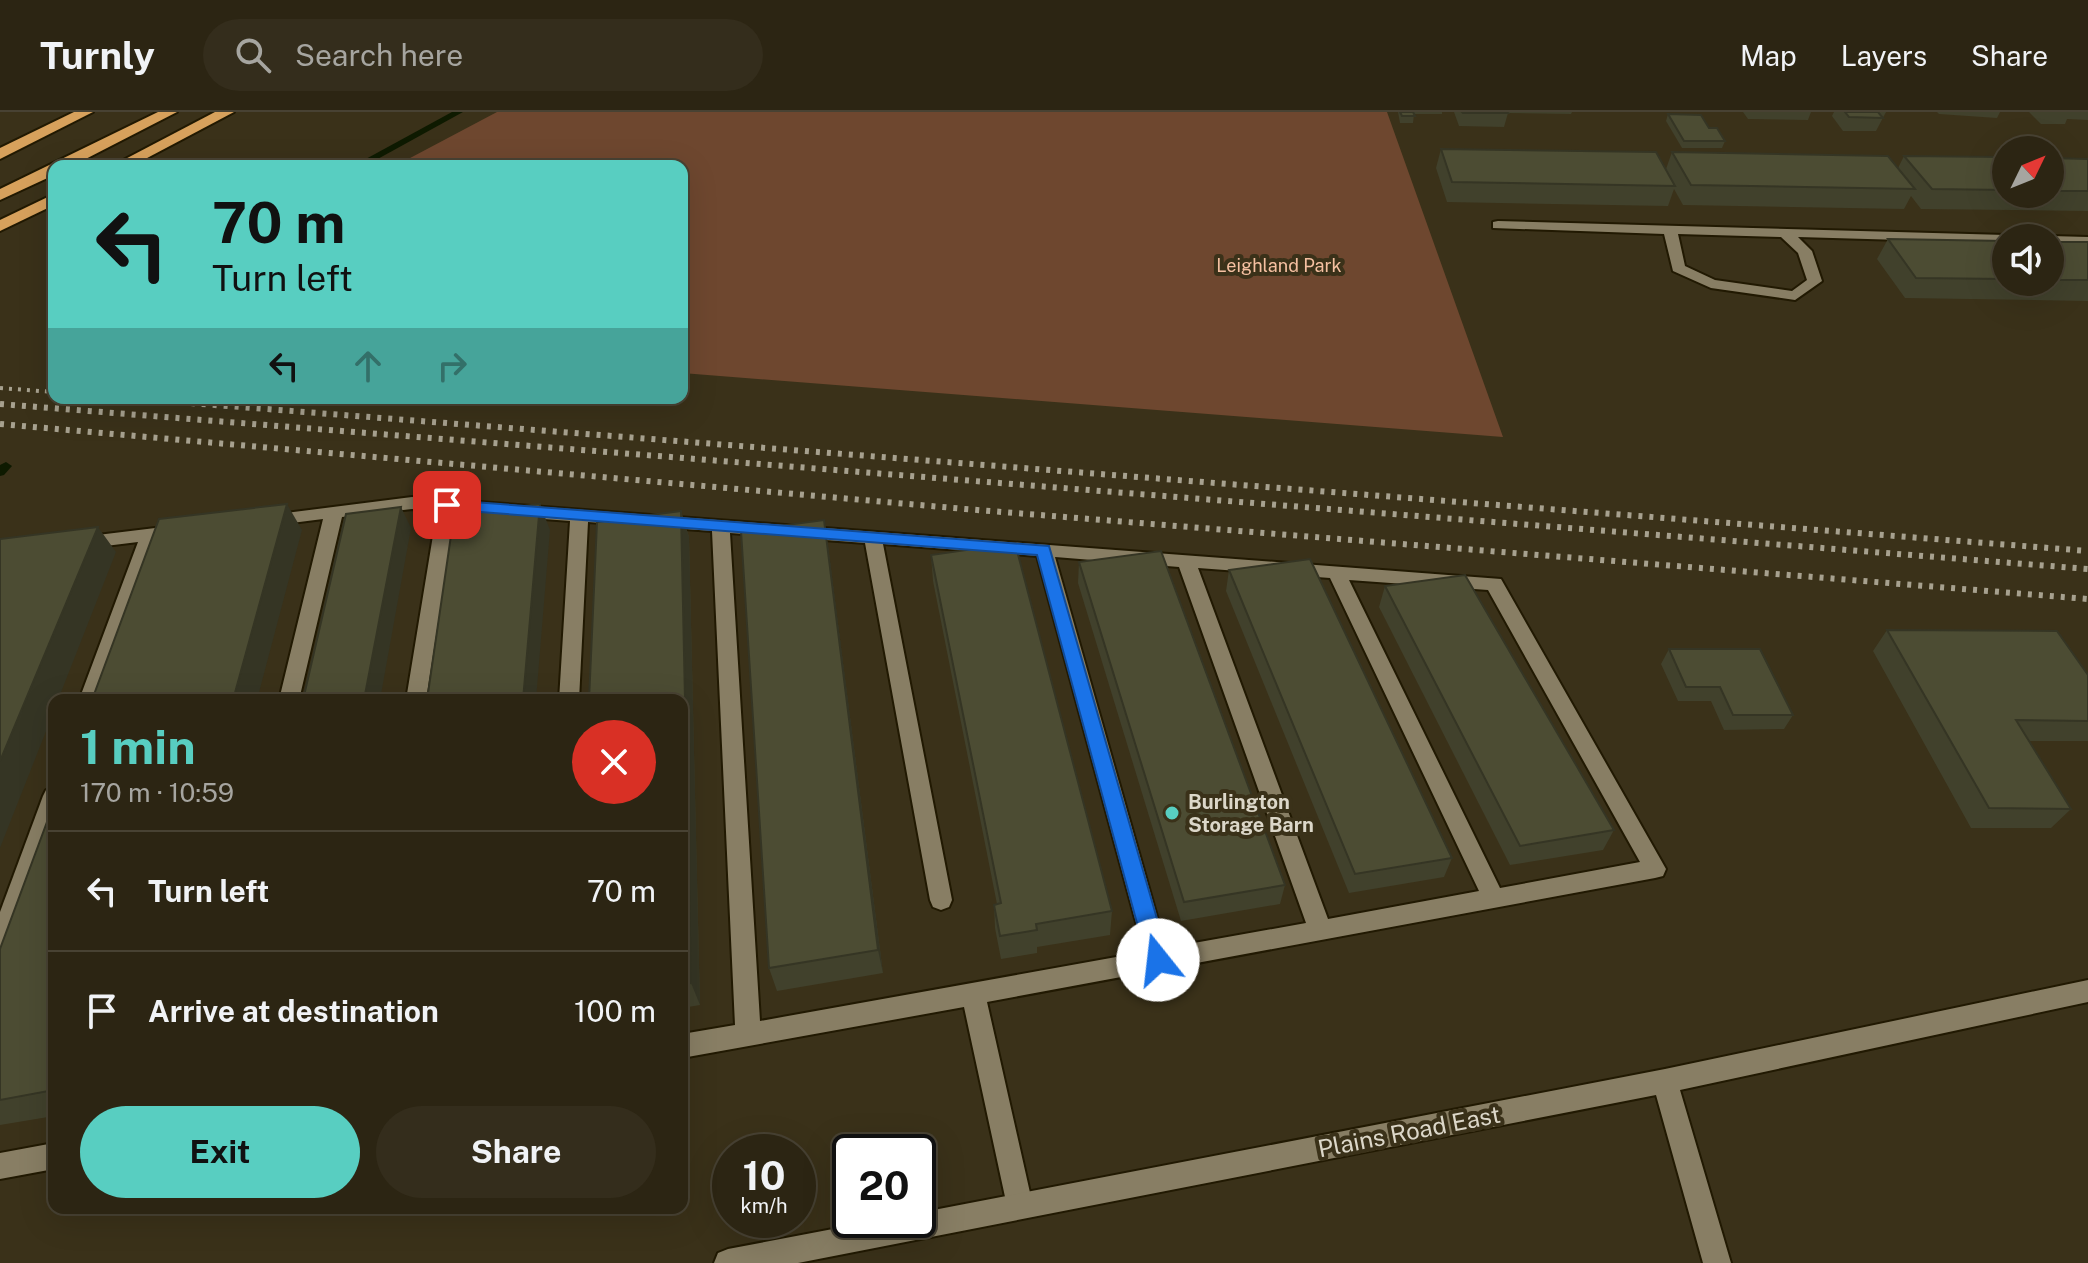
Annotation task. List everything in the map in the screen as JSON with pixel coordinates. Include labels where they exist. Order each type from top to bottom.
[{"type":"highway","points":[[0,154],[86,112]]},
{"type":"highway","points":[[72,160],[170,112]]},
{"type":"highway","points":[[132,160],[227,112]]},
{"type":"highway","points":[[0,195],[48,172]]},
{"type":"highway","points":[[0,226],[48,202]]},
{"type":"main road","points":[[1498,225],[1992,239]]},
{"type":"main road","points":[[1670,229],[1678,268],[1711,284],[1795,296],[1815,281],[1805,251],[1784,232]]},
{"type":"main road","points":[[2064,240],[2088,241]]},
{"type":"main road","points":[[242,523],[412,503],[1494,584],[1655,869],[688,1045]]},
{"type":"main road","points":[[417,694],[447,505]]},
{"type":"main road","points":[[290,694],[334,512]]},
{"type":"main road","points":[[569,694],[579,516]]},
{"type":"main road","points":[[721,526],[748,1034]]},
{"type":"main road","points":[[60,545],[196,529]]},
{"type":"main road","points":[[91,694],[150,534]]},
{"type":"main road","points":[[873,537],[941,900]]},
{"type":"main road","points":[[1044,550],[1158,960]]},
{"type":"main road","points":[[1186,561],[1321,931]]},
{"type":"main road","points":[[1336,572],[1494,899]]},
{"type":"main road","points":[[0,944],[48,812]]},
{"type":"main road","name":"Plains Road East","points":[[728,1263],[1665,1081],[2088,991]]},
{"type":"main road","points":[[973,994],[1020,1206]]},
{"type":"main road","points":[[1665,1081],[1717,1263]]},
{"type":"main road","points":[[0,1166],[48,1157]]},
{"type":"green space","name":"Leighland Park","points":[[497,112],[1387,112],[1503,437],[688,373],[688,160],[406,160]]},
{"type":"building","points":[[1400,112],[1413,112],[1415,116],[1402,116]]},
{"type":"building","points":[[1507,112],[1508,113],[1463,113]]},
{"type":"building","points":[[1845,112],[1878,112],[1883,118],[1849,117]]},
{"type":"building","points":[[1668,114],[1701,115],[1709,128],[1717,128],[1725,141],[1684,141]]},
{"type":"building","points":[[1441,149],[1656,152],[1675,186],[1452,182]]},
{"type":"building","points":[[1672,152],[1888,156],[1915,189],[1691,185]]},
{"type":"building","points":[[1904,156],[1992,157],[1992,190],[1932,189]]},
{"type":"building","points":[[2064,158],[2088,159],[2088,191],[2064,191]]},
{"type":"building","points":[[1888,239],[1992,241],[1992,279],[1916,278]]},
{"type":"building","points":[[2064,242],[2088,242],[2088,280],[2064,280]]},
{"type":"building","points":[[287,504],[235,694],[94,694],[159,519]]},
{"type":"building","points":[[540,504],[524,694],[428,694],[454,515]]},
{"type":"building","points":[[401,507],[365,694],[304,694],[346,514]]},
{"type":"building","points":[[681,511],[685,694],[589,694],[597,522]]},
{"type":"building","points":[[824,520],[878,950],[769,968],[741,531]]},
{"type":"building","points":[[98,527],[0,761],[0,539]]},
{"type":"building","points":[[1015,543],[1112,911],[1036,924],[1037,930],[1000,936],[994,905],[1001,903],[931,555]]},
{"type":"building","points":[[1161,551],[1285,885],[1184,902],[1079,562]]},
{"type":"building","points":[[1310,559],[1452,858],[1355,874],[1229,570]]},
{"type":"building","points":[[1465,575],[1614,830],[1520,846],[1385,586]]},
{"type":"building","points":[[1887,630],[2057,631],[2088,675],[2088,721],[2016,720],[2071,809],[1989,808]]},
{"type":"building","points":[[1669,649],[1760,649],[1793,715],[1733,715],[1720,687],[1686,687]]},
{"type":"building","points":[[48,819],[48,1091],[0,1100],[0,949]]},
{"type":"building","points":[[688,841],[691,983],[688,983]]},
{"type":"waterway","points":[[369,160],[459,112]]},
{"type":"waterway","points":[[0,472],[6,466]]},
{"type":"railway","points":[[0,388],[48,392]]},
{"type":"railway","points":[[0,404],[2088,569]]},
{"type":"railway","points":[[202,404],[2088,551]]},
{"type":"railway","points":[[0,424],[965,509],[2088,599]]},
{"type":"place","name":"Burlington Storage Barn","points":[[1172,813]]},
{"type":"route","points":[[447,505],[1044,550],[1158,960]]}]
